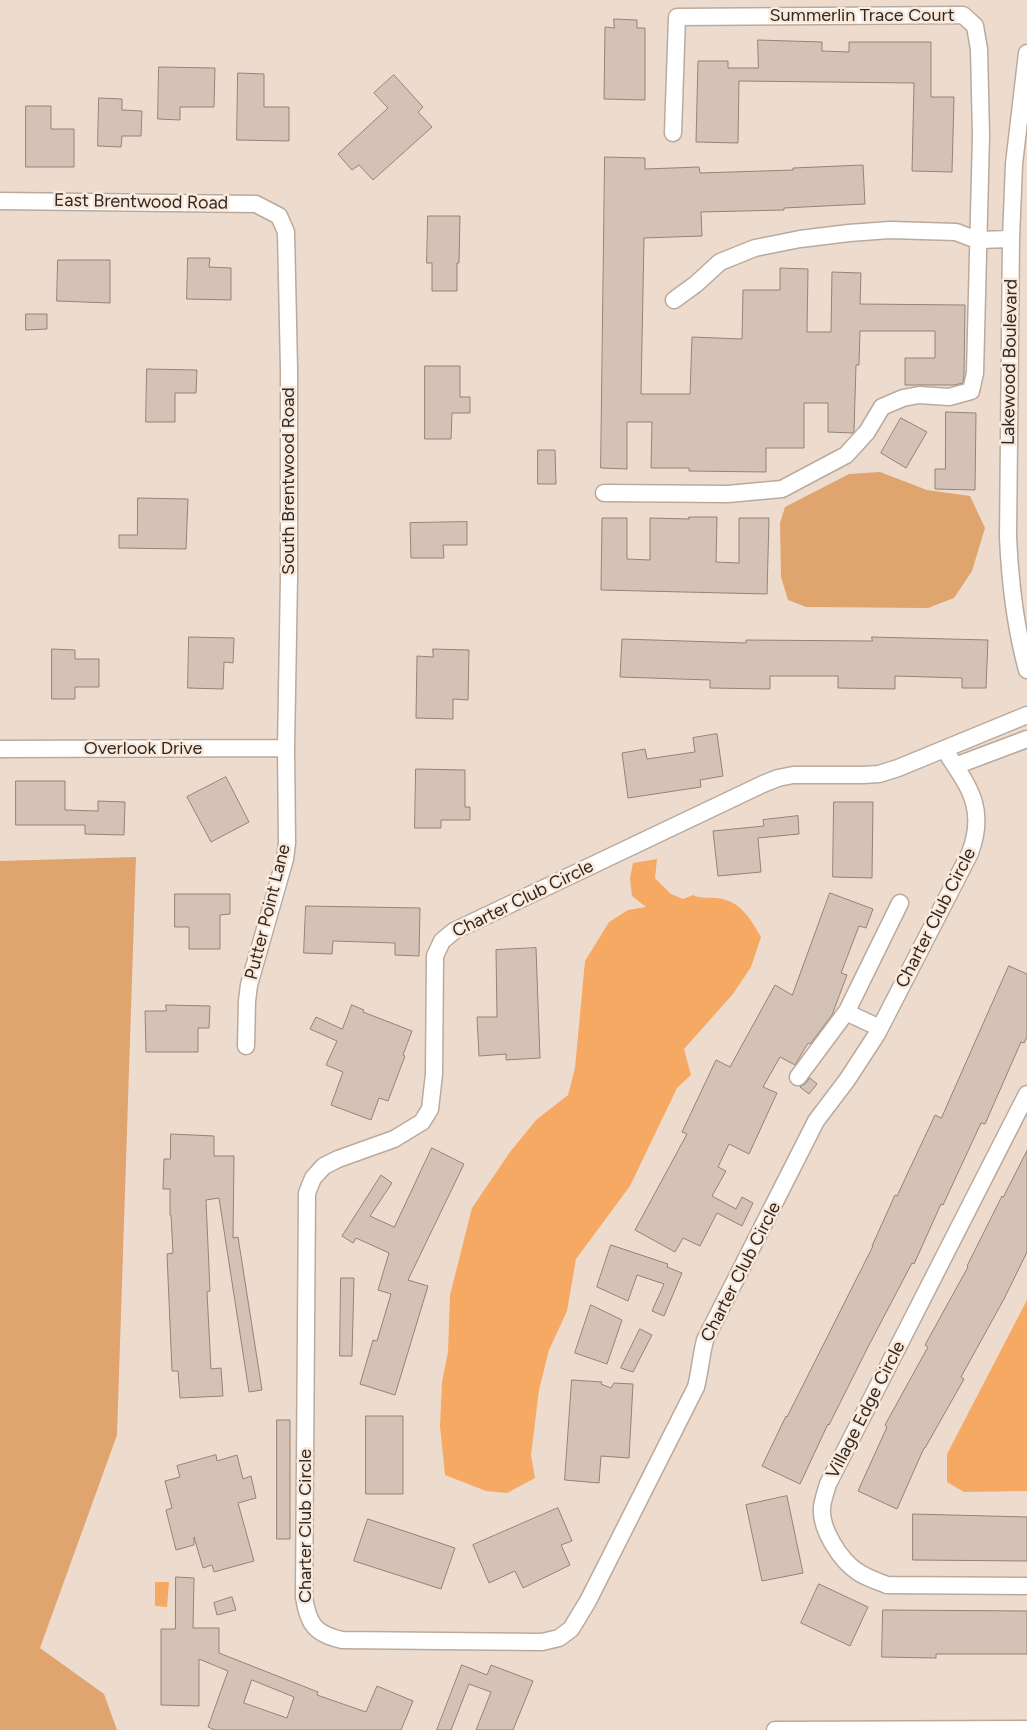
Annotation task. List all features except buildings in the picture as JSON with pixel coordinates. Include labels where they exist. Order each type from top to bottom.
[{"type":"street","name":"Summerlin Trace Court","points":[[604,493],[728,494],[782,489],[846,455],[867,432],[882,407],[903,398],[918,395],[949,397],[971,391],[975,373],[980,136],[979,49],[976,26],[963,15],[678,17],[673,133]]},
{"type":"street","name":"Lakewood Boulevard","points":[[1027,53],[1014,164],[1011,239],[1008,536],[1009,573],[1013,608],[1020,646],[1027,670]]},
{"type":"street","name":"East Brentwood Road","points":[[0,201],[256,204],[279,216]]},
{"type":"street","name":"South Brentwood Road","points":[[279,216],[286,232],[289,369],[286,748]]},
{"type":"street","points":[[674,300],[696,284],[720,262],[755,248],[840,234],[890,230],[956,232],[977,240],[1011,239]]},
{"type":"street","name":"Charter Club Circle","points":[[944,749],[963,776],[975,806],[978,823],[975,838],[880,1028],[848,1080],[816,1121],[705,1340],[696,1387],[588,1601],[571,1629],[559,1638],[533,1642],[342,1640],[327,1637],[314,1627],[306,1614],[304,1597],[307,1193],[313,1178],[324,1166],[394,1138],[422,1122],[430,1109],[434,1072],[435,956],[442,941],[454,931],[771,781],[793,775],[879,774],[1027,715]]},
{"type":"street","points":[[955,766],[1027,739]]},
{"type":"street","name":"Overlook Drive","points":[[0,749],[286,748]]},
{"type":"street","name":"Putter Point Lane","points":[[246,1046],[249,985],[285,859],[286,748]]},
{"type":"street","points":[[798,1077],[847,1011],[900,903]]},
{"type":"street","points":[[847,1011],[880,1028]]},
{"type":"street","name":"Village Edge Circle","points":[[1027,1094],[828,1484],[822,1508],[823,1520],[837,1550],[847,1563],[859,1573],[872,1580],[887,1585],[1027,1586]]},
{"type":"street","points":[[775,1730],[1027,1729]]},
{"type":"shaded area","points":[[880,472],[927,490],[970,496],[985,528],[972,571],[954,598],[928,608],[806,607],[788,600],[781,577],[780,523],[785,507],[849,474]]},
{"type":"shaded area","points":[[136,857],[117,1435],[40,1648],[104,1694],[117,1730],[0,1730],[0,861]]},
{"type":"shaded area","points":[[657,859],[655,878],[671,894],[683,899],[693,895],[724,899],[732,902],[753,923],[761,937],[751,967],[733,994],[684,1049],[691,1075],[677,1088],[630,1186],[576,1259],[567,1311],[549,1350],[539,1390],[531,1455],[535,1478],[507,1493],[486,1491],[445,1475],[440,1426],[442,1382],[448,1352],[450,1295],[472,1208],[510,1152],[536,1120],[568,1095],[575,1068],[585,961],[609,922],[628,910],[646,907],[632,896],[630,878],[633,863]]},
{"type":"shaded area","points":[[1027,1300],[1027,1491],[964,1492],[947,1482],[947,1454]]},
{"type":"shaded area","points":[[155,1582],[169,1582],[167,1607],[155,1606]]}]
